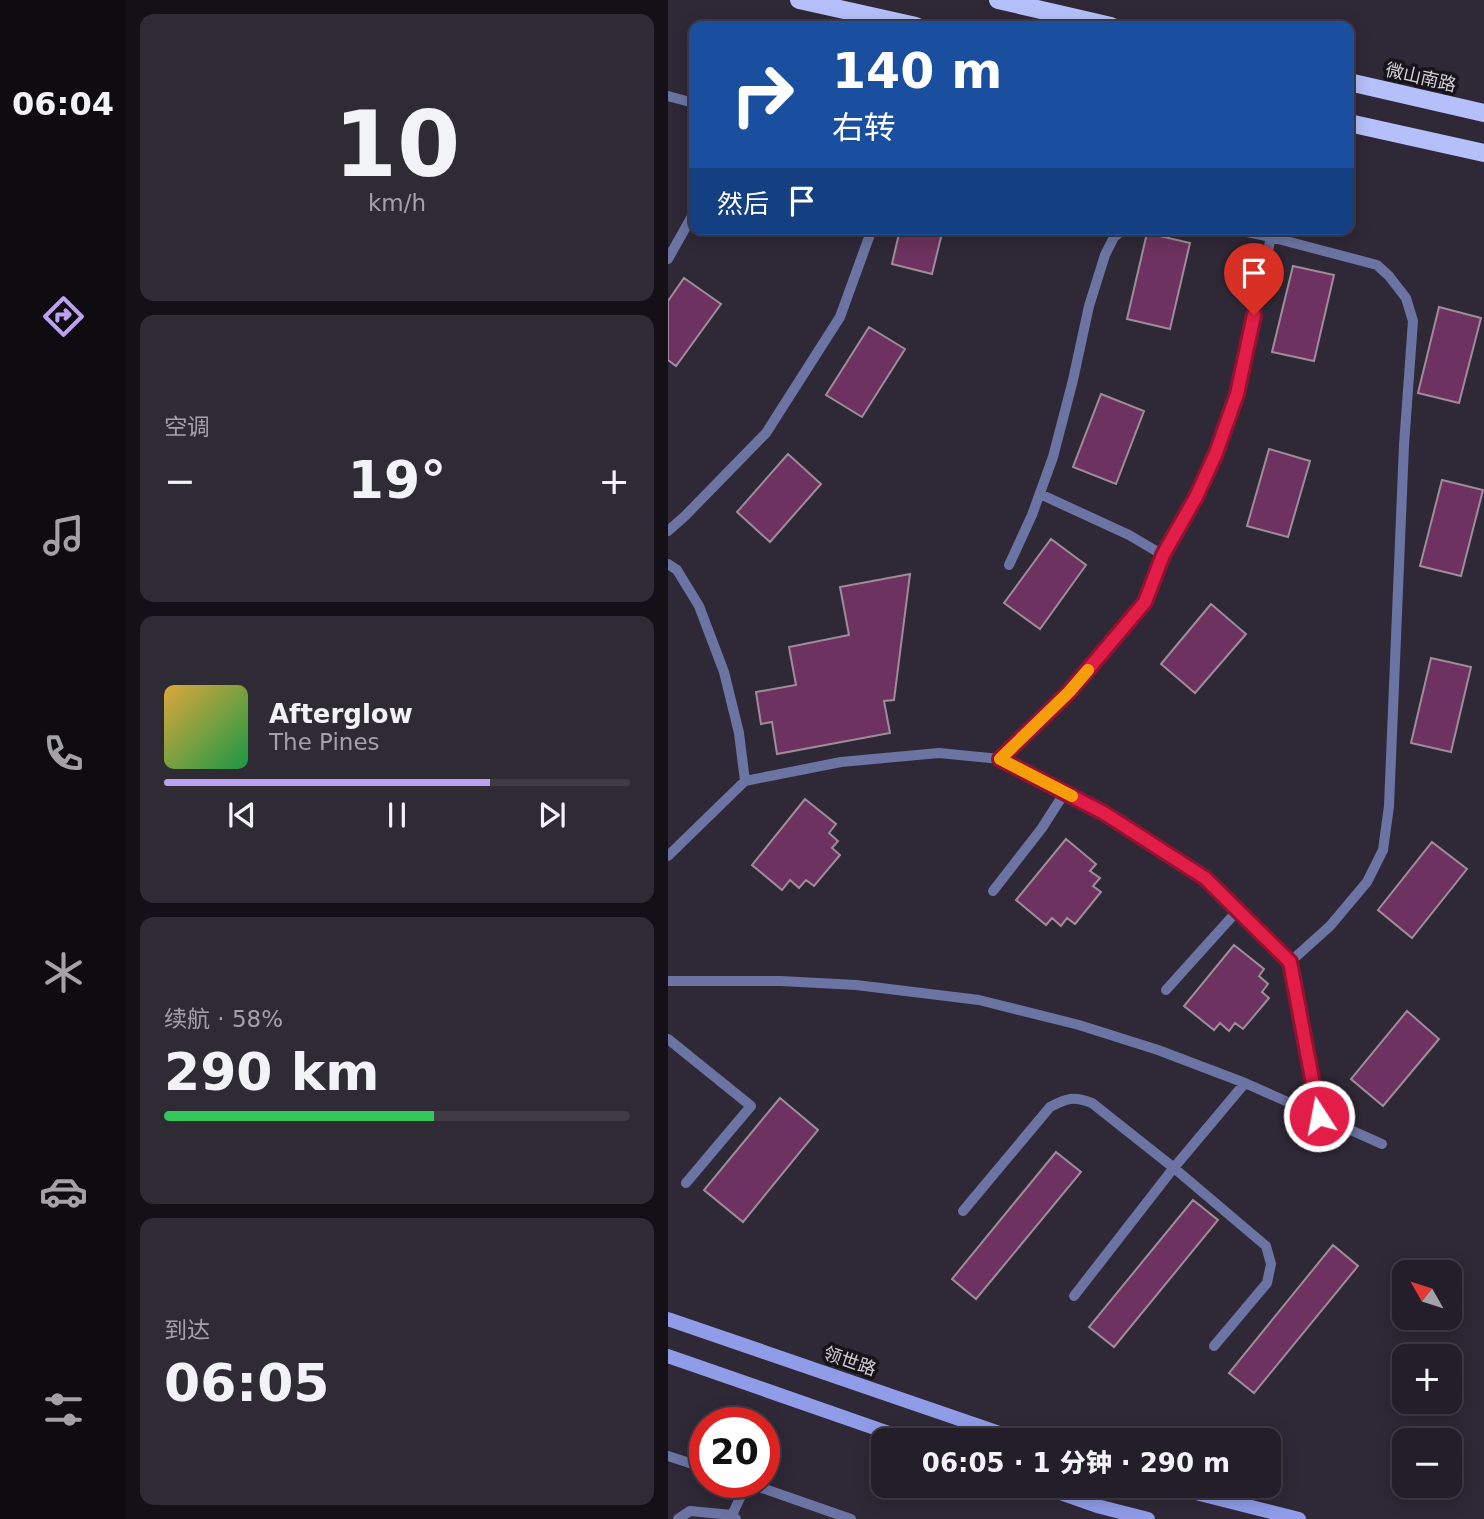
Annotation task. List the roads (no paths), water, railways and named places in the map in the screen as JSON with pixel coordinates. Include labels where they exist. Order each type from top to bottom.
[{"type":"main road","points":[[799,0],[894,21]]},
{"type":"main road","points":[[998,0],[1089,21]]},
{"type":"main road","name":"微山南路","points":[[1354,83],[1484,113]]},
{"type":"main road","points":[[1354,124],[1484,153]]},
{"type":"street","name":"领世路","points":[[668,1319],[985,1428]]},
{"type":"street","points":[[668,1356],[875,1428]]},
{"type":"street","points":[[1074,1498],[1148,1519]]},
{"type":"street","points":[[1216,1498],[1299,1519]]},
{"type":"lane","points":[[668,96],[689,102]]},
{"type":"lane","points":[[668,259],[689,222]]},
{"type":"lane","points":[[668,531],[766,433],[840,317],[870,235]]},
{"type":"lane","points":[[1009,565],[1040,494],[1073,380],[1089,306],[1105,255],[1116,235]]},
{"type":"lane","points":[[1262,235],[1377,265],[1406,298],[1413,321],[1404,445],[1389,806],[1383,850],[1367,882],[1330,926],[1290,962]]},
{"type":"lane","points":[[1000,759],[1069,692],[1145,602],[1163,555],[1196,497],[1216,453],[1237,394],[1271,237]]},
{"type":"lane","points":[[1040,494],[1163,555]]},
{"type":"lane","points":[[668,564],[677,570],[699,606],[725,672],[739,733],[745,780]]},
{"type":"lane","points":[[668,856],[745,780],[841,762],[939,753],[1000,759],[1104,813],[1205,878],[1290,962],[1319,1116]]},
{"type":"lane","points":[[993,891],[1042,828],[1065,792]]},
{"type":"lane","points":[[1166,990],[1238,911]]},
{"type":"lane","points":[[668,981],[843,984],[979,1000],[1092,1029],[1158,1050],[1245,1083],[1382,1144]]},
{"type":"lane","points":[[668,1038],[751,1106],[686,1183]]},
{"type":"lane","points":[[1074,1296],[1174,1168],[1245,1083]]},
{"type":"lane","points":[[963,1211],[1050,1107],[1064,1099],[1078,1098],[1092,1103],[1266,1246],[1271,1264],[1267,1283],[1214,1346]]},
{"type":"lane","points":[[668,1456],[689,1463]]},
{"type":"lane","points":[[780,1495],[851,1519]]},
{"type":"lane","points":[[678,1519],[690,1511],[734,1517],[741,1498]]}]
